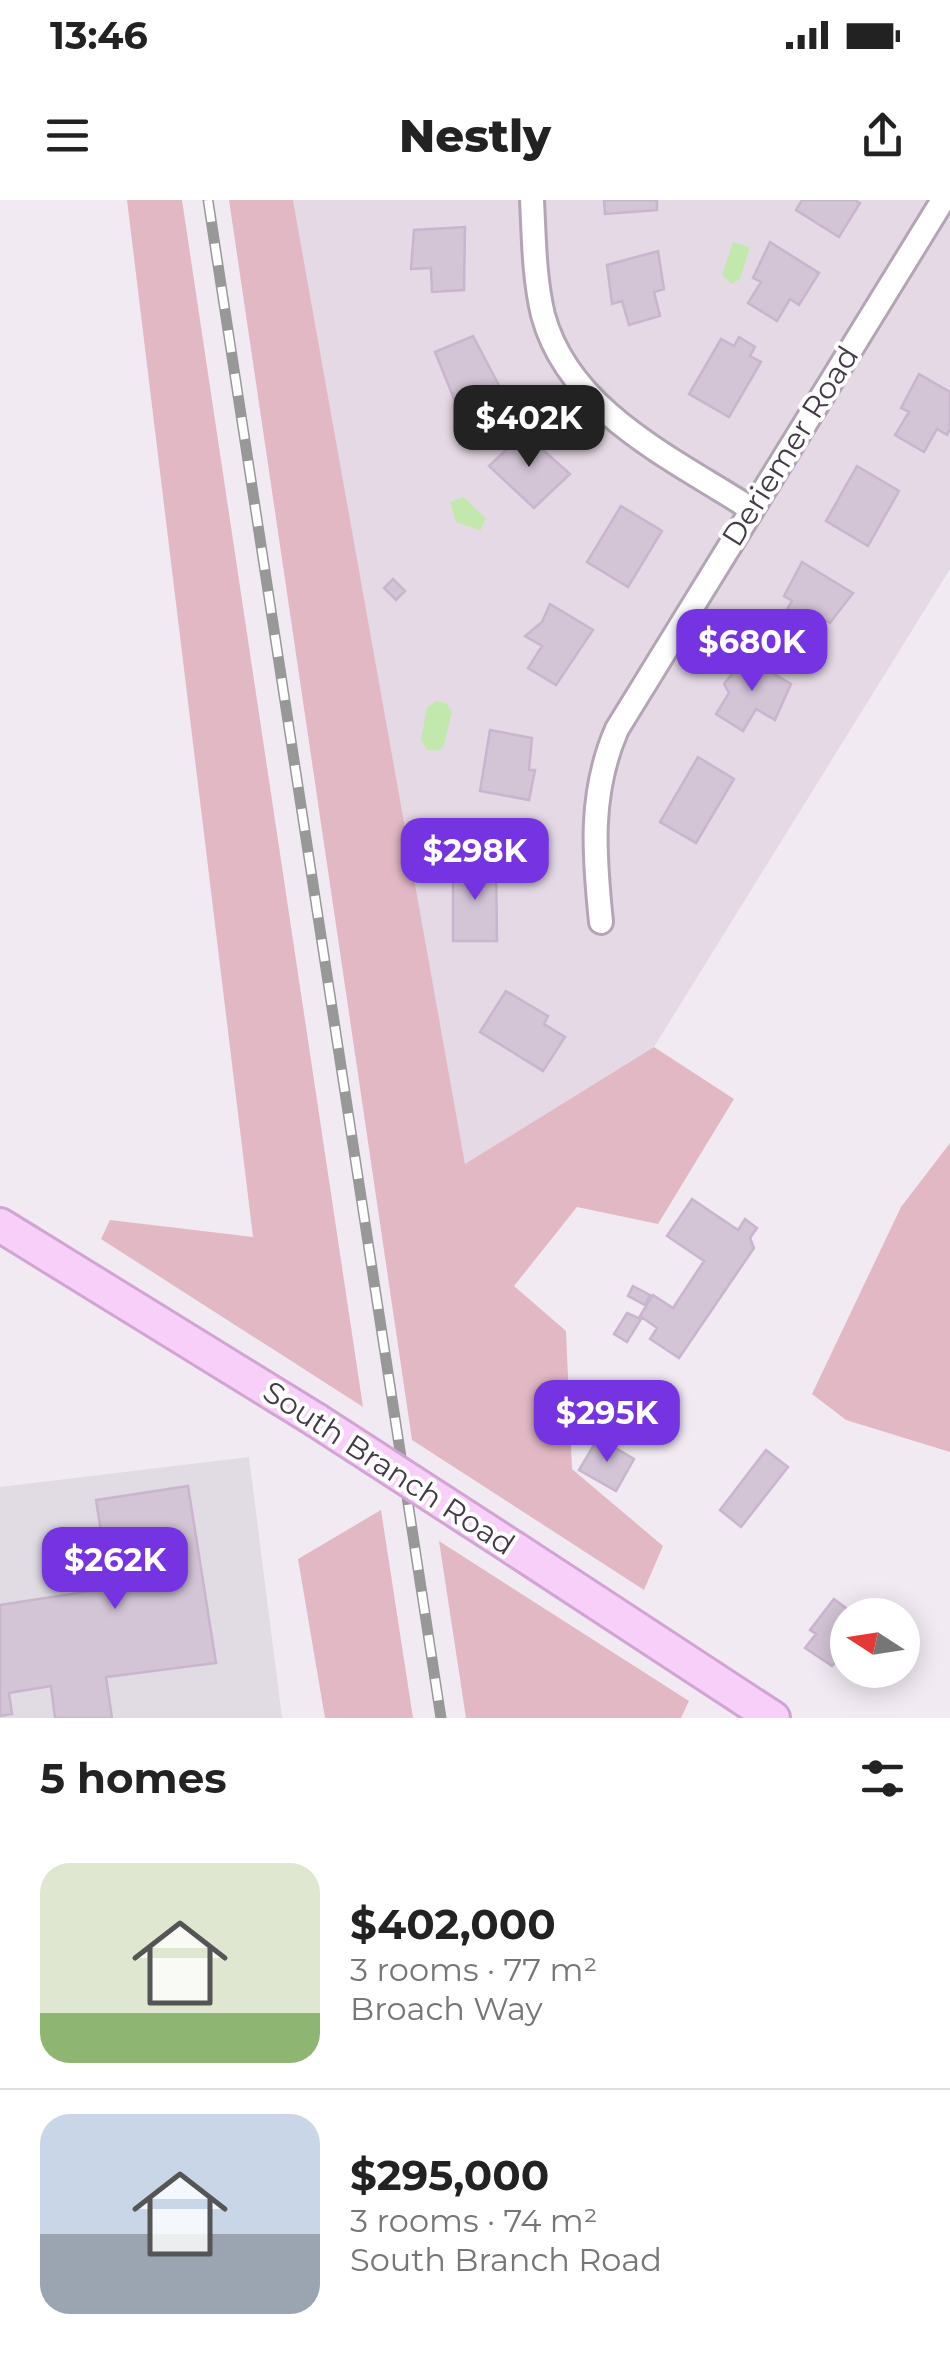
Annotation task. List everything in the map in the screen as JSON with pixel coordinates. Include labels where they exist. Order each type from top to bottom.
[{"type":"street","points":[[532,200],[535,268],[544,317],[562,360],[590,398],[620,424],[752,509]]},
{"type":"street","name":"Deriemer Road","points":[[600,922],[594,852],[595,801],[602,763],[616,728],[943,200]]},
{"type":"street","name":"South Branch Road","points":[[0,1225],[316,1420],[773,1718]]},
{"type":"shaded area","points":[[127,200],[182,200],[363,1407],[101,1239],[110,1220],[253,1237]]},
{"type":"shaded area","points":[[229,200],[293,200],[465,1164],[654,1047],[734,1099],[658,1224],[577,1207],[514,1286],[566,1331],[572,1469],[663,1546],[644,1590],[412,1440]]},
{"type":"shaded area","points":[[293,200],[950,200],[950,569],[654,1047],[465,1165]]},
{"type":"shaded area","points":[[733,242],[750,247],[740,279],[732,284],[722,275]]},
{"type":"shaded area","points":[[463,497],[486,518],[480,531],[456,522],[450,502]]},
{"type":"shaded area","points":[[436,701],[446,703],[452,712],[444,745],[438,751],[427,750],[421,740],[427,707]]},
{"type":"shaded area","points":[[950,1143],[950,1452],[846,1420],[812,1394],[901,1207]]},
{"type":"shaded area","points":[[249,1457],[282,1718],[0,1718],[0,1487]]},
{"type":"shaded area","points":[[381,1510],[413,1718],[325,1718],[298,1559]]},
{"type":"shaded area","points":[[439,1541],[689,1701],[681,1718],[466,1718]]},
{"type":"building","points":[[604,200],[657,200],[657,210],[605,214]]},
{"type":"building","points":[[802,200],[860,203],[839,237],[796,210]]},
{"type":"building","points":[[465,227],[464,290],[432,292],[431,268],[411,269],[414,230]]},
{"type":"building","points":[[770,242],[819,273],[799,305],[790,299],[777,321],[748,303],[761,282],[753,278]]},
{"type":"building","points":[[658,251],[664,289],[654,292],[660,316],[629,325],[622,301],[612,304],[607,265]]},
{"type":"building","points":[[473,336],[503,393],[459,411],[435,352]]},
{"type":"building","points":[[739,337],[755,347],[750,356],[761,362],[729,417],[689,394],[721,339],[734,346]]},
{"type":"building","points":[[919,374],[950,392],[950,429],[947,435],[937,429],[924,452],[895,435],[909,412],[901,408]]},
{"type":"building","points":[[524,433],[570,474],[534,508],[489,466]]},
{"type":"building","points":[[857,466],[899,491],[868,546],[826,521]]},
{"type":"building","points":[[621,506],[662,531],[628,587],[587,562]]},
{"type":"building","points":[[802,562],[853,593],[830,623],[821,618],[808,640],[779,623],[792,601],[784,596]]},
{"type":"building","points":[[393,579],[405,591],[396,600],[384,588]]},
{"type":"building","points":[[550,604],[593,630],[556,685],[528,668],[542,646],[525,636],[542,622]]},
{"type":"building","points":[[746,657],[791,684],[775,720],[756,709],[743,731],[716,714],[729,693],[724,684]]},
{"type":"building","points":[[490,730],[532,738],[529,770],[535,770],[529,800],[480,791]]},
{"type":"building","points":[[698,757],[734,779],[696,843],[660,822]]},
{"type":"building","points":[[496,864],[497,941],[453,941],[453,867]]},
{"type":"building","points":[[506,991],[548,1016],[544,1024],[565,1037],[543,1071],[480,1032]]},
{"type":"building","points":[[692,1199],[738,1230],[745,1219],[757,1228],[750,1238],[754,1248],[679,1358],[650,1339],[657,1328],[640,1316],[653,1295],[673,1308],[704,1261],[667,1236]]},
{"type":"building","points":[[633,1286],[650,1295],[645,1305],[628,1296]]},
{"type":"building","points":[[627,1313],[641,1319],[627,1342],[614,1334]]},
{"type":"building","points":[[598,1438],[634,1459],[616,1491],[579,1470]]},
{"type":"building","points":[[766,1450],[788,1467],[741,1527],[720,1510]]},
{"type":"building","points":[[188,1486],[216,1663],[106,1677],[112,1718],[55,1718],[51,1686],[9,1693],[12,1714],[0,1716],[0,1605],[110,1588],[96,1500]]},
{"type":"building","points":[[830,1604],[830,1665],[805,1648],[816,1634],[810,1630]]},
{"type":"railway","points":[[208,200],[441,1718]]}]
